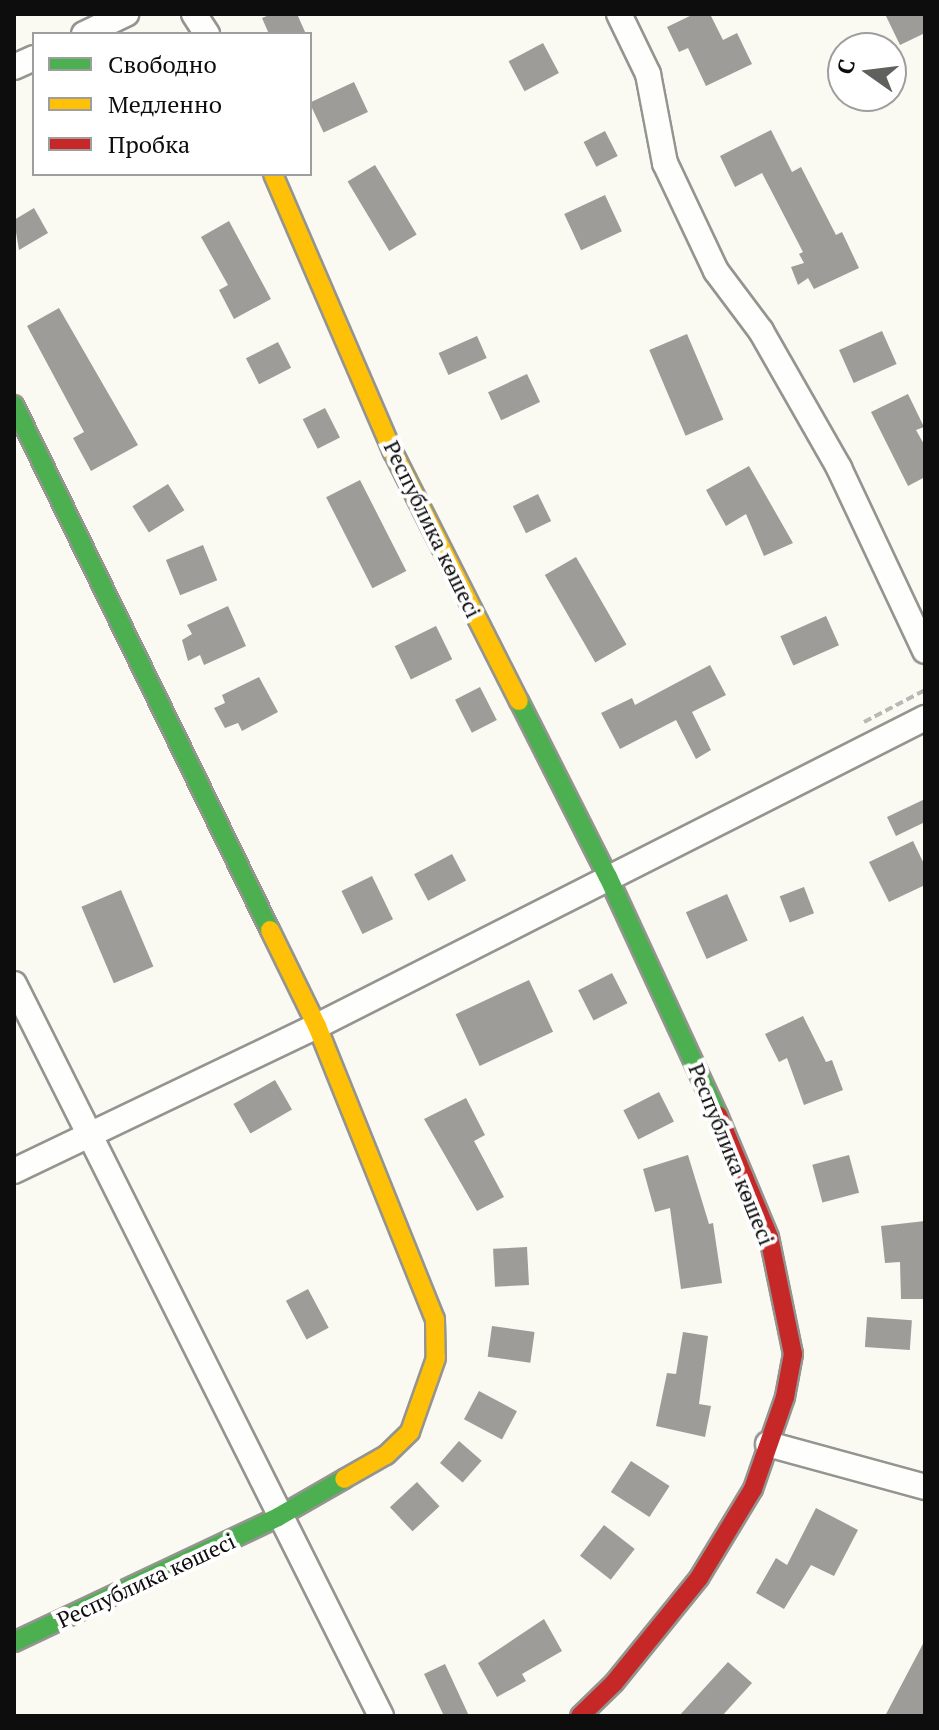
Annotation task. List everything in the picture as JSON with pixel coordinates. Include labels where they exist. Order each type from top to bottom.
[{"type":"street","points":[[88,32],[126,14]]},
{"type":"street","points":[[194,14],[206,32]]},
{"type":"street","points":[[619,14],[648,74],[665,163],[716,271],[761,331],[832,455],[925,651]]},
{"type":"street","name":"Республика көшесі","points":[[274,176],[393,452],[608,877],[769,1237],[793,1354],[753,1489],[699,1578],[614,1683],[580,1716]]},
{"type":"street","name":"Республика көшесі","points":[[14,405],[317,1026],[423,1283],[435,1319],[436,1358],[410,1432],[394,1447],[278,1517],[14,1642]]},
{"type":"street","points":[[14,1171],[89,1132],[317,1026],[925,718]]},
{"type":"street","points":[[14,984],[278,1517],[381,1716]]},
{"type":"street","points":[[768,1444],[925,1487]]},
{"type":"building","points":[[272,14],[297,14],[305,32],[268,32],[262,18]]},
{"type":"building","points":[[694,14],[710,14],[723,40],[737,33],[752,64],[706,86],[688,48],[679,52],[667,27]]},
{"type":"building","points":[[885,14],[925,14],[925,33],[907,42],[907,32],[894,32]]},
{"type":"building","points":[[543,43],[559,73],[525,91],[509,61]]},
{"type":"building","points":[[354,82],[368,112],[324,133],[312,102]]},
{"type":"building","points":[[771,130],[792,172],[801,167],[836,235],[842,232],[859,268],[814,289],[808,278],[798,285],[791,267],[804,263],[799,254],[803,252],[762,173],[735,187],[720,156]]},
{"type":"building","points":[[605,131],[618,156],[596,167],[584,142]]},
{"type":"building","points":[[375,165],[417,234],[389,251],[348,181]]},
{"type":"building","points":[[605,195],[622,231],[581,250],[564,214]]},
{"type":"building","points":[[34,208],[48,233],[19,250],[14,220]]},
{"type":"building","points":[[229,221],[271,299],[234,319],[219,290],[228,285],[201,237]]},
{"type":"building","points":[[59,308],[138,445],[91,471],[73,438],[84,432],[27,326]]},
{"type":"building","points":[[882,331],[897,364],[854,383],[839,350]]},
{"type":"building","points":[[687,334],[723,420],[686,436],[649,350]]},
{"type":"building","points":[[477,336],[487,358],[448,375],[439,353]]},
{"type":"building","points":[[278,342],[291,368],[259,384],[246,358]]},
{"type":"building","points":[[527,374],[540,402],[501,420],[488,392]]},
{"type":"building","points":[[908,394],[924,427],[916,430],[925,446],[925,477],[908,486],[871,412]]},
{"type":"building","points":[[325,408],[340,437],[318,449],[303,419]]},
{"type":"building","points":[[749,466],[793,543],[764,556],[746,514],[726,526],[706,490]]},
{"type":"building","points":[[360,480],[406,571],[372,588],[326,497]]},
{"type":"building","points":[[168,484],[184,510],[149,533],[132,506]]},
{"type":"building","points":[[538,494],[551,521],[526,533],[513,506]]},
{"type":"building","points":[[203,545],[217,580],[180,595],[166,560]]},
{"type":"building","points":[[576,557],[626,644],[595,662],[545,575]]},
{"type":"building","points":[[228,606],[246,646],[204,665],[200,655],[188,661],[182,640],[192,634],[187,625]]},
{"type":"building","points":[[826,616],[839,645],[793,666],[780,636]]},
{"type":"building","points":[[436,626],[452,659],[411,679],[395,646]]},
{"type":"building","points":[[710,665],[726,695],[692,712],[711,750],[696,759],[676,720],[620,749],[601,713],[632,698],[635,705]]},
{"type":"building","points":[[259,677],[278,712],[242,731],[238,723],[225,728],[214,708],[225,703],[222,695]]},
{"type":"building","points":[[480,687],[497,720],[472,733],[455,700]]},
{"type":"building","points":[[925,799],[925,822],[896,836],[887,817]]},
{"type":"building","points":[[913,841],[925,866],[925,885],[889,902],[869,862]]},
{"type":"building","points":[[452,854],[466,880],[428,901],[414,874]]},
{"type":"building","points":[[372,876],[393,919],[362,934],[341,891]]},
{"type":"building","points":[[804,887],[814,913],[790,922],[780,896]]},
{"type":"building","points":[[121,890],[153,966],[114,983],[81,907]]},
{"type":"building","points":[[727,894],[748,941],[707,959],[686,912]]},
{"type":"building","points":[[612,973],[627,1003],[594,1021],[578,990]]},
{"type":"building","points":[[529,980],[553,1032],[480,1066],[456,1014]]},
{"type":"building","points":[[803,1016],[826,1062],[832,1060],[843,1090],[804,1105],[787,1058],[779,1062],[765,1034]]},
{"type":"building","points":[[275,1080],[292,1109],[250,1133],[233,1104]]},
{"type":"building","points":[[659,1092],[674,1121],[638,1140],[623,1110]]},
{"type":"building","points":[[466,1098],[485,1135],[474,1141],[504,1197],[477,1211],[424,1119]]},
{"type":"building","points":[[688,1155],[709,1224],[713,1223],[722,1283],[681,1289],[670,1208],[655,1212],[643,1169]]},
{"type":"building","points":[[849,1155],[859,1193],[822,1203],[812,1165]]},
{"type":"building","points":[[925,1221],[925,1299],[901,1299],[900,1262],[885,1263],[881,1226]]},
{"type":"building","points":[[527,1247],[529,1285],[495,1287],[493,1249]]},
{"type":"building","points":[[308,1289],[329,1328],[307,1340],[286,1301]]},
{"type":"building","points":[[867,1317],[912,1320],[910,1350],[865,1347]]},
{"type":"building","points":[[492,1326],[535,1332],[530,1363],[488,1357]]},
{"type":"building","points":[[683,1332],[708,1336],[699,1404],[711,1406],[705,1437],[656,1426],[667,1373],[676,1374]]},
{"type":"building","points":[[479,1391],[517,1411],[502,1439],[464,1419]]},
{"type":"building","points":[[459,1441],[482,1461],[463,1483],[440,1463]]},
{"type":"building","points":[[631,1461],[670,1486],[649,1517],[611,1492]]},
{"type":"building","points":[[417,1482],[440,1506],[412,1531],[390,1507]]},
{"type":"building","points":[[816,1508],[858,1530],[834,1576],[811,1565],[784,1609],[756,1593],[776,1558],[787,1565]]},
{"type":"building","points":[[604,1525],[635,1549],[611,1580],[580,1556]]},
{"type":"building","points":[[544,1619],[562,1651],[522,1674],[526,1681],[497,1697],[478,1663]]},
{"type":"building","points":[[925,1640],[925,1716],[885,1716]]},
{"type":"building","points":[[728,1662],[752,1683],[722,1716],[679,1716]]},
{"type":"building","points":[[445,1664],[469,1716],[444,1716],[424,1674]]},
{"type":"traffic: fast","points":[[14,405],[270,930]]},
{"type":"traffic: fast","points":[[519,701],[608,877],[718,1115]]},
{"type":"traffic: fast","points":[[14,1642],[278,1517],[344,1479]]},
{"type":"traffic: slow","points":[[274,176],[393,452],[519,701]]},
{"type":"traffic: slow","points":[[270,930],[317,1026],[435,1319],[436,1358],[410,1432],[386,1455],[344,1479]]},
{"type":"traffic: jam","points":[[580,1716],[614,1683],[699,1578],[753,1489],[785,1397],[793,1354],[769,1237],[718,1115]]}]
